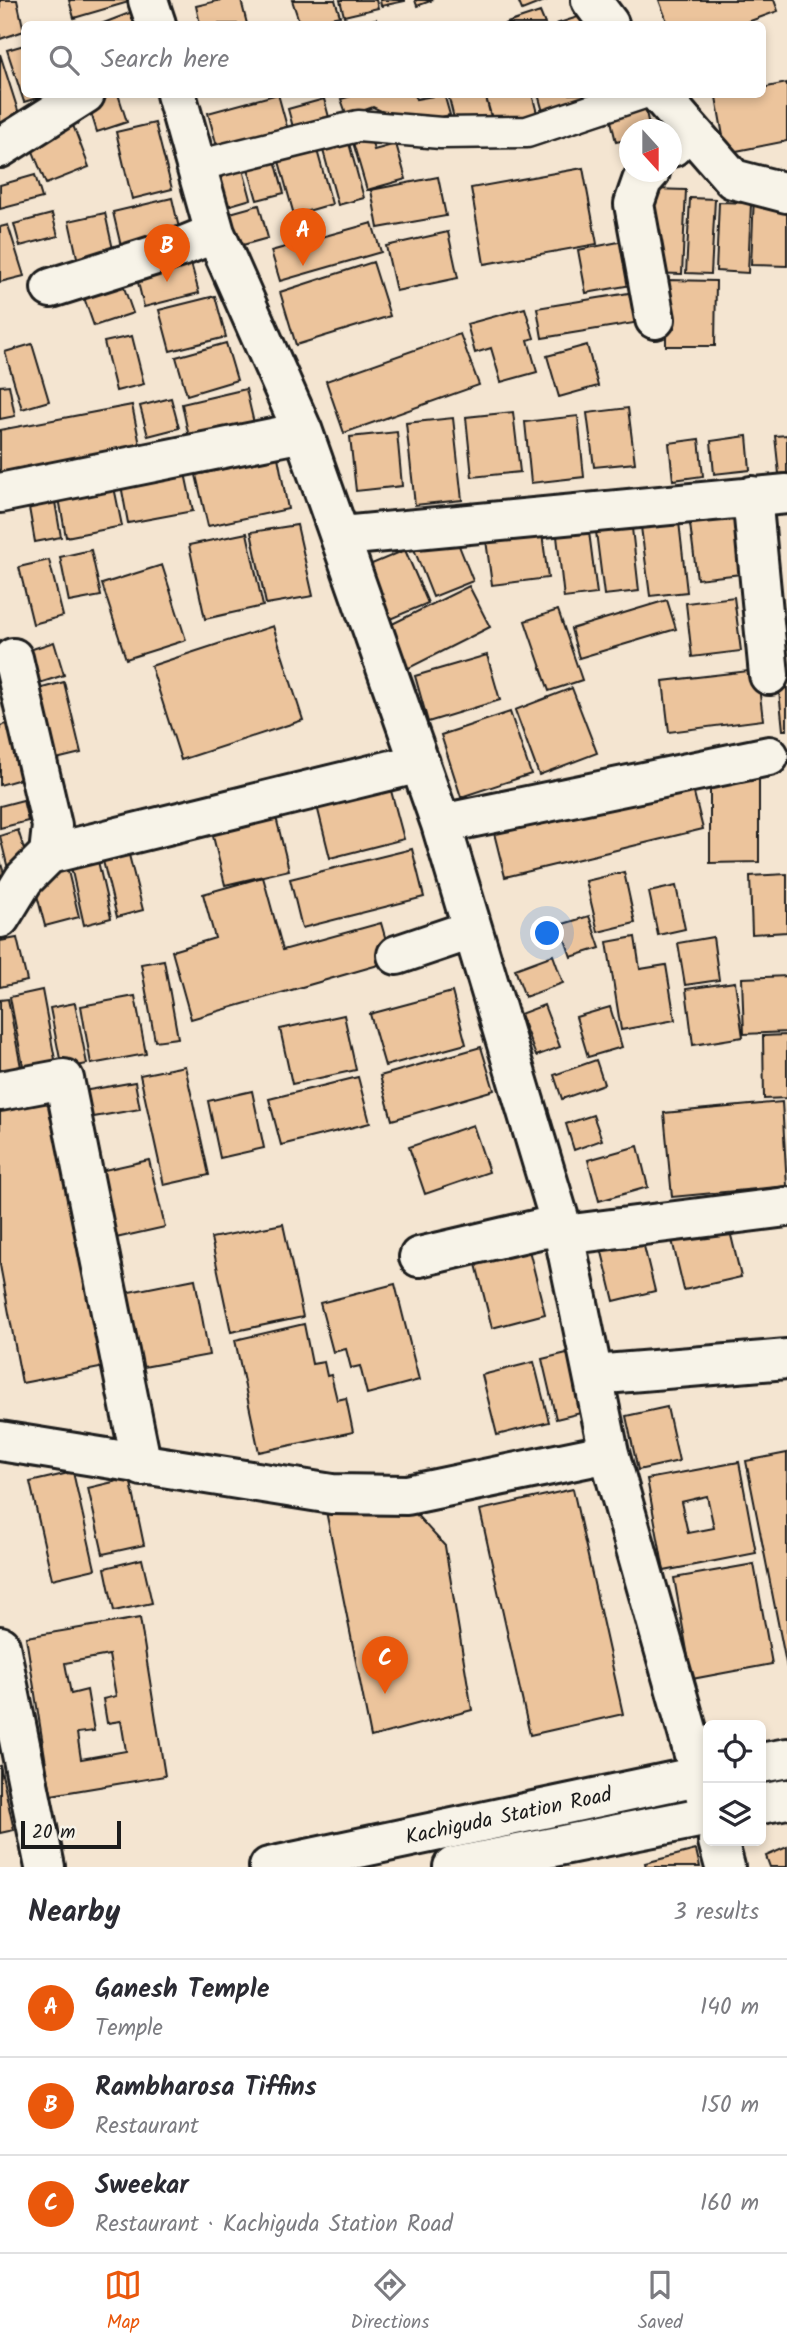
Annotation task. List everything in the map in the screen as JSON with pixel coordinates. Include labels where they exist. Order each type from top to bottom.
[{"type":"street","points":[[148,0],[155,21]]},
{"type":"street","points":[[591,0],[606,21]]},
{"type":"street","points":[[0,148],[79,98]]},
{"type":"street","points":[[177,98],[215,233],[303,432],[342,536],[441,824],[563,1231],[609,1453],[704,1783]]},
{"type":"street","points":[[196,166],[358,126],[441,133],[527,132],[629,98]]},
{"type":"street","points":[[661,98],[671,119]]},
{"type":"street","points":[[682,140],[733,179],[787,193]]},
{"type":"street","points":[[642,182],[634,204],[656,319]]},
{"type":"street","points":[[51,288],[181,247],[215,233]]},
{"type":"street","points":[[0,494],[303,432]]},
{"type":"street","points":[[342,536],[769,495],[769,674]]},
{"type":"street","points":[[13,658],[52,826],[49,854]]},
{"type":"street","points":[[441,824],[769,756]]},
{"type":"street","points":[[0,918],[24,879],[49,854],[420,763]]},
{"type":"street","points":[[397,956],[471,930]]},
{"type":"street","points":[[0,1091],[64,1079],[142,1466]]},
{"type":"street","points":[[419,1257],[539,1229],[563,1231],[787,1207]]},
{"type":"street","points":[[593,1375],[787,1359]]},
{"type":"street","points":[[0,1441],[142,1466],[332,1494],[407,1496],[609,1453]]},
{"type":"street","points":[[0,1646],[45,1867]]},
{"type":"street","points":[[766,1762],[787,1758]]},
{"type":"street","name":"Kachiguda Station Road","points":[[269,1867],[703,1785]]},
{"type":"street","points":[[766,1803],[787,1799]]},
{"type":"street","name":"Kachiguda Station Road","points":[[453,1867],[703,1817]]},
{"type":"street","points":[[719,1846],[725,1867]]},
{"type":"building","points":[[0,0],[17,0],[22,21],[21,32],[0,39]]},
{"type":"building","points":[[69,0],[131,0],[132,1],[74,18]]},
{"type":"building","points":[[221,0],[241,0],[246,21],[199,21],[196,6]]},
{"type":"building","points":[[292,0],[335,0],[340,16],[299,21]]},
{"type":"building","points":[[340,0],[376,0],[378,8],[344,16]]},
{"type":"building","points":[[380,0],[405,0],[405,1],[381,6]]},
{"type":"building","points":[[415,0],[433,0],[417,6]]},
{"type":"building","points":[[518,0],[547,0],[522,10]]},
{"type":"building","points":[[659,0],[774,0],[778,11],[750,21],[667,21]]},
{"type":"building","points":[[132,12],[136,21],[109,21]]},
{"type":"building","points":[[540,12],[544,21],[513,21]]},
{"type":"building","points":[[584,15],[586,21],[565,21]]},
{"type":"building","points":[[21,46],[21,93],[7,50]]},
{"type":"building","points":[[0,54],[20,117],[0,124]]},
{"type":"building","points":[[787,83],[787,141],[726,153],[716,98],[766,98],[766,87]]},
{"type":"building","points":[[119,98],[127,122],[97,132],[87,100]]},
{"type":"building","points":[[263,98],[279,98],[289,134],[219,154],[208,113]]},
{"type":"building","points":[[445,98],[450,115],[409,124],[373,107],[347,116],[341,99]]},
{"type":"building","points":[[449,98],[486,98],[492,121],[457,131]]},
{"type":"building","points":[[486,98],[533,98],[538,117],[495,129]]},
{"type":"building","points":[[539,98],[602,98],[545,119]]},
{"type":"building","points":[[324,99],[332,128],[296,138],[288,109]]},
{"type":"building","points":[[644,103],[648,119],[619,119],[619,141],[616,142],[609,112]]},
{"type":"building","points":[[71,120],[89,167],[46,184],[27,136]]},
{"type":"building","points":[[155,123],[172,189],[132,199],[116,132]]},
{"type":"building","points":[[369,134],[374,150],[396,144],[406,179],[367,190],[352,139]]},
{"type":"building","points":[[347,136],[364,198],[338,205],[321,143]]},
{"type":"building","points":[[315,143],[332,204],[294,215],[277,154]]},
{"type":"building","points":[[273,153],[284,193],[257,200],[246,161]]},
{"type":"building","points":[[241,162],[251,199],[217,209],[207,171]]},
{"type":"building","points":[[583,168],[597,244],[484,264],[471,188]]},
{"type":"building","points":[[35,175],[42,198],[0,209],[0,185]]},
{"type":"building","points":[[438,177],[446,216],[378,228],[371,190]]},
{"type":"building","points":[[652,189],[686,190],[682,274],[648,273]]},
{"type":"building","points":[[754,196],[787,198],[787,266],[751,265]]},
{"type":"building","points":[[172,198],[182,241],[123,255],[113,212]]},
{"type":"building","points":[[690,198],[715,199],[711,274],[686,273]]},
{"type":"building","points":[[719,202],[751,203],[748,273],[716,271]]},
{"type":"building","points":[[259,205],[268,238],[232,248],[223,215]]},
{"type":"building","points":[[105,213],[116,263],[80,271],[69,221]]},
{"type":"building","points":[[52,214],[58,236],[20,246],[14,224]]},
{"type":"building","points":[[372,223],[381,252],[280,281],[271,251]]},
{"type":"building","points":[[8,225],[24,276],[0,282],[0,227]]},
{"type":"building","points":[[448,232],[458,278],[396,291],[386,246]]},
{"type":"building","points":[[629,240],[637,284],[586,293],[578,250]]},
{"type":"building","points":[[189,256],[199,293],[144,307],[135,270]]},
{"type":"building","points":[[373,262],[390,316],[296,345],[280,292]]},
{"type":"building","points":[[121,279],[133,313],[94,326],[82,292]]},
{"type":"building","points":[[666,280],[716,281],[715,346],[666,346]]},
{"type":"building","points":[[635,292],[640,322],[542,338],[537,308]]},
{"type":"building","points":[[215,296],[226,337],[170,351],[159,310]]},
{"type":"building","points":[[525,308],[534,338],[528,340],[537,372],[501,382],[491,348],[475,353],[467,324]]},
{"type":"building","points":[[460,334],[479,385],[344,433],[326,381]]},
{"type":"building","points":[[132,336],[144,384],[116,391],[104,342]]},
{"type":"building","points":[[226,343],[237,380],[187,395],[176,357]]},
{"type":"building","points":[[32,344],[49,401],[22,409],[5,352]]},
{"type":"building","points":[[587,345],[598,386],[559,397],[547,356]]},
{"type":"building","points":[[9,385],[15,416],[0,419],[0,386]]},
{"type":"building","points":[[246,389],[256,432],[191,447],[182,404]]},
{"type":"building","points":[[171,398],[179,428],[148,436],[140,406]]},
{"type":"building","points":[[132,405],[142,455],[0,482],[0,430]]},
{"type":"building","points":[[628,408],[635,463],[594,467],[587,413]]},
{"type":"building","points":[[513,412],[520,472],[472,477],[466,417]]},
{"type":"building","points":[[578,416],[584,477],[531,483],[525,422]]},
{"type":"building","points":[[453,418],[462,500],[415,505],[406,423]]},
{"type":"building","points":[[397,432],[402,486],[356,491],[350,437]]},
{"type":"building","points":[[787,435],[787,473],[779,474],[775,436]]},
{"type":"building","points":[[747,436],[750,470],[714,474],[711,441]]},
{"type":"building","points":[[699,439],[703,476],[673,480],[669,443]]},
{"type":"building","points":[[278,457],[288,509],[208,526],[196,475]]},
{"type":"building","points":[[185,473],[193,511],[128,523],[121,485]]},
{"type":"building","points":[[114,487],[122,526],[66,537],[59,498]]},
{"type":"building","points":[[54,496],[61,537],[35,542],[28,502]]},
{"type":"building","points":[[743,517],[750,573],[697,579],[690,524]]},
{"type":"building","points":[[679,522],[687,592],[650,596],[641,527]]},
{"type":"building","points":[[297,525],[313,596],[266,604],[251,532]]},
{"type":"building","points":[[632,528],[639,591],[604,595],[596,532]]},
{"type":"building","points":[[589,532],[597,594],[564,598],[557,536]]},
{"type":"building","points":[[247,533],[263,606],[205,619],[189,545]]},
{"type":"building","points":[[454,533],[473,581],[433,597],[414,549]]},
{"type":"building","points":[[542,533],[548,578],[492,585],[486,540]]},
{"type":"building","points":[[91,550],[101,596],[69,602],[60,557]]},
{"type":"building","points":[[405,550],[428,603],[390,619],[367,566]]},
{"type":"building","points":[[49,560],[63,616],[33,624],[19,567]]},
{"type":"building","points":[[162,565],[186,640],[126,659],[102,584]]},
{"type":"building","points":[[469,586],[490,627],[407,669],[386,627]]},
{"type":"building","points":[[734,597],[741,651],[692,657],[686,603]]},
{"type":"building","points":[[667,600],[676,629],[579,658],[571,629]]},
{"type":"building","points":[[558,610],[582,680],[549,691],[525,621]]},
{"type":"building","points":[[273,626],[303,720],[181,760],[151,666]]},
{"type":"building","points":[[54,642],[64,675],[30,686],[20,653]]},
{"type":"building","points":[[787,651],[787,730],[783,730],[775,652]]},
{"type":"building","points":[[487,655],[500,700],[428,722],[415,676]]},
{"type":"building","points":[[757,670],[763,720],[669,732],[663,681]]},
{"type":"building","points":[[64,682],[81,753],[52,760],[35,690]]},
{"type":"building","points":[[572,688],[597,753],[539,775],[515,710]]},
{"type":"building","points":[[510,712],[531,774],[461,797],[441,735]]},
{"type":"building","points":[[16,721],[31,776],[0,785],[0,726]]},
{"type":"building","points":[[759,771],[759,862],[710,863],[710,772]]},
{"type":"building","points":[[689,773],[703,829],[505,877],[491,821]]},
{"type":"building","points":[[390,787],[404,839],[330,858],[317,806]]},
{"type":"building","points":[[23,800],[28,821],[0,828],[0,806]]},
{"type":"building","points":[[276,817],[289,870],[225,885],[212,832]]},
{"type":"building","points":[[18,830],[28,862],[8,869],[0,836]]},
{"type":"building","points":[[412,849],[424,897],[302,928],[290,879]]},
{"type":"building","points":[[129,855],[143,910],[117,917],[103,861]]},
{"type":"building","points":[[0,860],[9,891],[0,894]]},
{"type":"building","points":[[98,861],[111,918],[84,925],[71,867]]},
{"type":"building","points":[[67,867],[79,917],[45,926],[32,876]]},
{"type":"building","points":[[624,872],[635,923],[598,932],[586,881]]},
{"type":"building","points":[[787,874],[787,932],[752,934],[750,876]]},
{"type":"building","points":[[263,877],[283,950],[381,923],[392,961],[191,1019],[172,951],[215,938],[203,894]]},
{"type":"building","points":[[676,886],[685,929],[658,935],[649,892]]},
{"type":"building","points":[[589,916],[600,948],[571,957],[560,925]]},
{"type":"building","points":[[635,937],[640,969],[666,965],[675,1020],[621,1030],[607,942]]},
{"type":"building","points":[[713,937],[719,980],[685,985],[678,943]]},
{"type":"building","points":[[17,938],[27,981],[0,987],[0,941]]},
{"type":"building","points":[[553,955],[563,983],[525,997],[515,969]]},
{"type":"building","points":[[164,960],[178,1038],[155,1041],[141,964]]},
{"type":"building","points":[[787,976],[787,1032],[744,1034],[742,978]]},
{"type":"building","points":[[735,982],[743,1037],[693,1045],[686,989]]},
{"type":"building","points":[[42,990],[57,1070],[25,1076],[10,997]]},
{"type":"building","points":[[452,992],[466,1044],[385,1066],[370,1014]]},
{"type":"building","points":[[135,996],[146,1054],[91,1064],[81,1006]]},
{"type":"building","points":[[8,999],[21,1067],[0,1072],[0,1000]]},
{"type":"building","points":[[75,1003],[87,1064],[62,1069],[50,1008]]},
{"type":"building","points":[[544,1005],[560,1047],[536,1056],[520,1014]]},
{"type":"building","points":[[610,1007],[622,1047],[588,1057],[576,1017]]},
{"type":"building","points":[[344,1015],[356,1070],[292,1084],[280,1029]]},
{"type":"building","points":[[787,1035],[787,1098],[764,1099],[763,1036]]},
{"type":"building","points":[[481,1047],[494,1090],[392,1120],[380,1076]]},
{"type":"building","points":[[596,1060],[604,1084],[562,1099],[554,1075]]},
{"type":"building","points":[[185,1066],[209,1175],[164,1185],[140,1075]]},
{"type":"building","points":[[358,1077],[370,1123],[281,1145],[269,1099]]},
{"type":"building","points":[[135,1082],[140,1109],[82,1119],[77,1092]]},
{"type":"building","points":[[252,1091],[264,1148],[220,1158],[208,1101]]},
{"type":"building","points":[[56,1100],[105,1367],[22,1383],[0,1265],[0,1110]]},
{"type":"building","points":[[782,1102],[787,1186],[672,1197],[664,1113]]},
{"type":"building","points":[[593,1115],[602,1140],[574,1150],[566,1124]]},
{"type":"building","points":[[473,1125],[489,1172],[425,1194],[409,1147]]},
{"type":"building","points":[[638,1146],[648,1187],[599,1201],[588,1160]]},
{"type":"building","points":[[149,1160],[165,1227],[107,1240],[91,1173]]},
{"type":"building","points":[[283,1224],[303,1317],[231,1332],[211,1238]]},
{"type":"building","points":[[729,1227],[741,1277],[684,1290],[672,1240]]},
{"type":"building","points":[[642,1238],[655,1291],[614,1301],[601,1248]]},
{"type":"building","points":[[528,1246],[545,1314],[492,1328],[475,1260]]},
{"type":"building","points":[[195,1279],[209,1355],[138,1368],[124,1293]]},
{"type":"building","points":[[395,1284],[419,1380],[367,1394],[360,1366],[351,1368],[346,1349],[333,1352],[320,1303]]},
{"type":"building","points":[[304,1324],[312,1364],[324,1362],[327,1376],[331,1375],[337,1400],[346,1398],[353,1432],[259,1452],[235,1340]]},
{"type":"building","points":[[575,1351],[589,1411],[556,1419],[542,1359]]},
{"type":"building","points":[[534,1362],[549,1422],[497,1435],[482,1375]]},
{"type":"building","points":[[667,1407],[679,1461],[638,1470],[626,1416]]},
{"type":"building","points":[[787,1453],[787,1668],[746,1461]]},
{"type":"building","points":[[739,1462],[756,1553],[664,1571],[647,1479]],"holes":[[[707,1496],[714,1528],[688,1533],[681,1502]]]},
{"type":"building","points":[[73,1472],[95,1569],[52,1579],[30,1482]]},
{"type":"building","points":[[130,1478],[144,1545],[103,1554],[88,1488]]},
{"type":"building","points":[[573,1489],[623,1714],[530,1735],[480,1510]]},
{"type":"building","points":[[324,1501],[413,1511],[445,1546],[472,1710],[371,1737]]},
{"type":"building","points":[[142,1559],[152,1603],[114,1611],[105,1568]]},
{"type":"building","points":[[754,1564],[772,1664],[692,1679],[674,1578]]},
{"type":"building","points":[[140,1618],[165,1776],[51,1795],[26,1637]],"holes":[[[109,1655],[116,1696],[103,1699],[107,1723],[121,1721],[126,1751],[81,1759],[77,1733],[94,1731],[87,1690],[71,1694],[65,1663]]]},
{"type":"building","points":[[0,1765],[14,1830],[0,1833]]},
{"type":"building","points":[[787,1847],[787,1867],[770,1867],[766,1856]]},
{"type":"building","points":[[696,1850],[700,1867],[646,1867],[645,1863]]},
{"type":"place","name":"Ganesh Temple","points":[[303,266]]},
{"type":"place","name":"Rambharosa Tiffins","points":[[167,282]]},
{"type":"place","name":"Sweekar","points":[[385,1694]]}]
